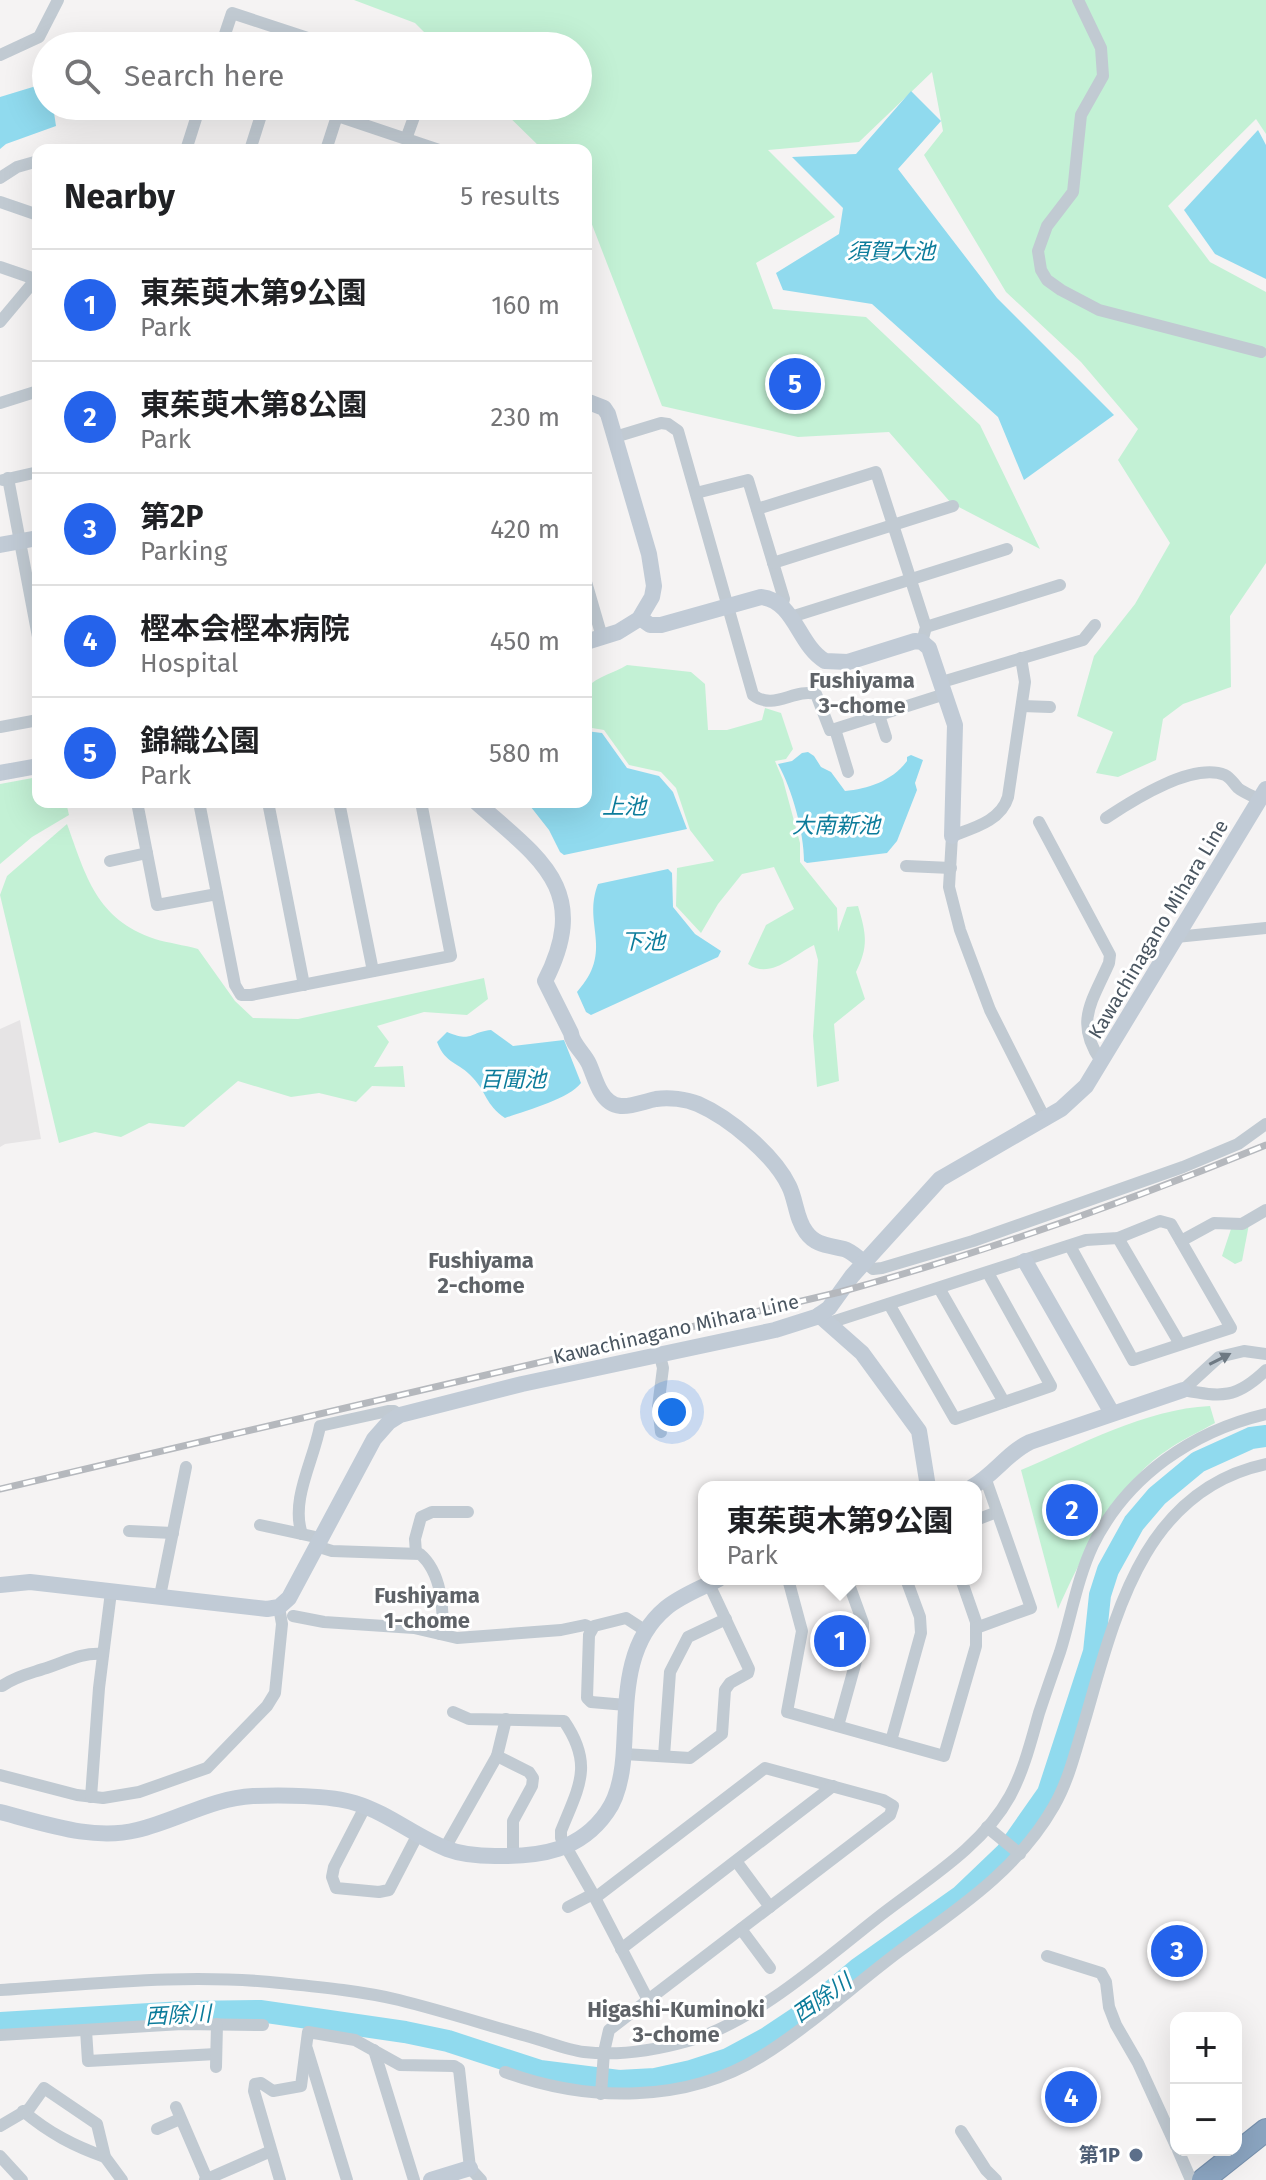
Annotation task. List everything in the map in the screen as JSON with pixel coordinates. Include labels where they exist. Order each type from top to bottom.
[{"type":"highway","points":[[1203,2180],[1266,2130]]},
{"type":"street","points":[[42,32],[58,0]]},
{"type":"street","points":[[1078,0],[1101,48],[1103,76],[1081,115],[1073,192],[1047,226],[1038,251],[1041,270],[1047,280],[1061,290],[1099,310],[1261,352]]},
{"type":"street","points":[[226,32],[232,13],[290,32]]},
{"type":"street","points":[[0,55],[32,40]]},
{"type":"street","points":[[188,144],[196,120]]},
{"type":"street","points":[[252,144],[260,120]]},
{"type":"street","points":[[328,144],[336,120]]},
{"type":"street","points":[[349,120],[421,144]]},
{"type":"street","points":[[406,139],[413,120]]},
{"type":"street","points":[[0,178],[17,167],[32,163]]},
{"type":"street","points":[[0,202],[32,213]]},
{"type":"street","points":[[0,267],[32,278]]},
{"type":"street","points":[[0,322],[32,286]]},
{"type":"street","points":[[0,403],[32,393]]},
{"type":"street","points":[[592,404],[606,410],[654,573],[652,597],[640,618],[630,626],[594,639]]},
{"type":"street","points":[[615,437],[661,423],[673,427],[680,437],[753,695],[764,701],[772,701],[807,692],[816,694],[830,730],[879,715],[1021,658],[1083,640],[1095,625]]},
{"type":"street","points":[[757,509],[876,472],[924,635],[955,725],[950,895],[981,990],[1045,1119]]},
{"type":"street","points":[[32,473],[4,480],[32,605]]},
{"type":"street","points":[[696,493],[748,480],[786,611]]},
{"type":"street","points":[[773,563],[953,506]]},
{"type":"street","points":[[0,545],[32,539]]},
{"type":"street","points":[[786,611],[910,580],[1007,549]]},
{"type":"street","points":[[640,618],[655,626],[761,597],[772,599],[786,611],[819,657],[832,663],[848,662],[915,641],[1060,585]]},
{"type":"street","points":[[952,836],[988,821],[1006,804],[1025,682],[1021,658]]},
{"type":"street","points":[[1022,706],[1050,707]]},
{"type":"street","points":[[879,715],[886,737]]},
{"type":"street","points":[[0,727],[32,721]]},
{"type":"street","points":[[835,729],[848,772]]},
{"type":"street","points":[[0,773],[32,767]]},
{"type":"street","points":[[1106,818],[1147,793],[1192,773],[1226,776],[1239,789],[1263,794]]},
{"type":"street","name":"Kawachinagano Mihara Line","points":[[400,1415],[522,1384],[824,1319],[864,1262],[940,1179],[1045,1119],[1078,1095],[1263,794]]},
{"type":"street","points":[[138,808],[157,905],[217,894]]},
{"type":"street","points":[[200,808],[235,985],[241,995],[451,956],[422,808]]},
{"type":"street","points":[[269,808],[304,985]]},
{"type":"street","points":[[340,808],[373,971]]},
{"type":"street","points":[[483,808],[542,861],[553,878],[561,898],[564,920],[562,943],[545,981],[572,1039],[585,1054],[601,1094],[620,1107],[657,1099],[678,1099],[698,1104],[731,1125],[773,1161],[793,1194],[805,1231],[815,1241],[831,1248],[846,1249],[873,1269],[973,1241],[1098,1199],[1238,1144],[1266,1124]]},
{"type":"street","points":[[1039,822],[1110,955],[1086,1014],[1085,1028],[1091,1046],[1101,1061]]},
{"type":"street","points":[[110,861],[147,853]]},
{"type":"street","points":[[906,866],[951,868]]},
{"type":"street","points":[[1176,937],[1266,928]]},
{"type":"street","points":[[1181,1241],[1214,1223],[1242,1224],[1266,1210]]},
{"type":"street","points":[[824,1319],[889,1304],[1086,1240],[1118,1238],[1160,1221],[1171,1224],[1231,1328],[1133,1360],[1070,1246]]},
{"type":"street","points":[[1118,1238],[1180,1344]]},
{"type":"street","points":[[1025,1261],[1112,1413]]},
{"type":"street","points":[[889,1304],[955,1419],[1051,1386],[988,1273]]},
{"type":"street","points":[[939,1288],[1004,1402]]},
{"type":"street","points":[[824,1319],[862,1353],[919,1431],[927,1481]]},
{"type":"street","points":[[981,1481],[1022,1446],[1183,1390],[1219,1357],[1244,1351],[1266,1354]]},
{"type":"street","points":[[660,1356],[663,1368],[658,1407],[661,1432]]},
{"type":"street","points":[[1183,1390],[1228,1395],[1251,1385],[1266,1370]]},
{"type":"street","points":[[0,1775],[91,1797],[113,1798],[201,1771],[213,1763],[267,1706],[275,1693],[282,1624],[289,1598],[374,1439],[400,1415],[388,1411],[320,1426],[300,1500],[298,1522],[302,1534]]},
{"type":"street","points":[[0,1990],[164,1979],[278,1983],[397,2000],[583,2052],[604,2054],[694,2040],[741,2017],[856,1934],[990,1829],[1017,1782],[1059,1656],[1078,1586],[1103,1529],[1135,1487],[1182,1447],[1224,1425],[1266,1414]]},
{"type":"street","points":[[505,2072],[548,2087],[601,2091],[637,2092],[717,2078],[760,2057],[986,1888],[1036,1836],[1062,1791],[1103,1658],[1131,1580],[1146,1549],[1187,1503],[1209,1487],[1254,1466],[1266,1464]]},
{"type":"street","points":[[160,1596],[186,1467]]},
{"type":"street","points":[[976,1628],[1031,1608],[997,1512],[982,1488]]},
{"type":"street","points":[[416,1553],[415,1539],[421,1517],[432,1512],[468,1512]]},
{"type":"street","points":[[982,1518],[997,1512]]},
{"type":"street","points":[[260,1525],[302,1534],[332,1551],[416,1553],[425,1558],[437,1579],[440,1634]]},
{"type":"street","points":[[129,1531],[173,1533]]},
{"type":"street","points":[[0,1585],[30,1582],[160,1596],[286,1612],[324,1622],[414,1628],[457,1638],[561,1630],[585,1625],[592,1628],[626,1618],[646,1631]]},
{"type":"street","points":[[0,1812],[75,1830],[113,1834],[140,1830],[239,1797],[327,1799],[365,1807],[465,1855],[546,1854],[567,1847],[592,1829],[608,1811],[617,1791],[624,1754],[630,1668],[646,1631],[667,1607],[708,1585]]},
{"type":"street","points":[[624,1754],[690,1758],[722,1734],[725,1690],[749,1669],[726,1619],[715,1585]]},
{"type":"street","points":[[793,1585],[801,1619],[802,1642],[787,1712],[944,1756],[974,1658],[976,1628],[963,1585]]},
{"type":"street","points":[[838,1726],[863,1636],[863,1623],[849,1585]]},
{"type":"street","points":[[891,1741],[921,1633],[920,1617],[908,1585]]},
{"type":"street","points":[[91,1797],[111,1592]]},
{"type":"street","points":[[664,1756],[670,1672],[688,1637],[726,1619]]},
{"type":"street","points":[[592,1628],[589,1635],[587,1698],[591,1702],[626,1705]]},
{"type":"street","points":[[2,1686],[14,1677],[45,1669],[77,1655],[103,1654]]},
{"type":"street","points":[[453,1712],[469,1719],[560,1720],[567,1723],[583,1760],[573,1803],[560,1834],[648,2000]]},
{"type":"street","points":[[445,1848],[497,1756],[506,1719]]},
{"type":"street","points":[[497,1756],[529,1772],[533,1778],[532,1786],[513,1821],[513,1856]]},
{"type":"street","points":[[568,1907],[594,1896],[765,1768],[890,1802],[893,1812],[609,2030],[601,2091]]},
{"type":"street","points":[[621,1949],[833,1786]]},
{"type":"street","points":[[365,1807],[334,1867],[332,1877],[336,1888],[389,1890],[418,1834]]},
{"type":"street","points":[[990,1829],[1018,1852]]},
{"type":"street","points":[[736,1861],[770,1907]]},
{"type":"street","points":[[741,1929],[770,1968]]},
{"type":"street","points":[[1047,1956],[1101,1973],[1116,2025],[1138,2063],[1170,2133]]},
{"type":"street","points":[[0,2035],[217,2024],[263,2025]]},
{"type":"street","points":[[86,2030],[88,2061],[216,2060],[217,2024]]},
{"type":"street","points":[[280,2180],[254,2091],[255,2084],[261,2083],[273,2091],[301,2086],[308,2032],[355,2040],[400,2065],[454,2066],[459,2069],[475,2174],[431,2180]]},
{"type":"street","points":[[306,2046],[347,2180]]},
{"type":"street","points":[[374,2050],[414,2180]]},
{"type":"street","points":[[0,2126],[29,2109],[44,2088],[97,2124],[105,2157],[122,2180]]},
{"type":"street","points":[[23,2111],[69,2144],[105,2157]]},
{"type":"street","points":[[157,2129],[178,2113],[206,2180],[271,2151]]},
{"type":"street","points":[[961,2131],[996,2180]]},
{"type":"street","points":[[0,2156],[22,2180]]},
{"type":"street","points":[[1180,2156],[1191,2180]]},
{"type":"shaded area","points":[[20,1020],[41,1139],[0,1147],[0,1029]]},
{"type":"green space","points":[[354,0],[1266,0],[1266,134],[1256,119],[1168,206],[1210,262],[1266,292],[1266,563],[1230,616],[1231,687],[1183,704],[1163,719],[1156,760],[1118,777],[1096,773],[1113,732],[1077,716],[1094,656],[1135,604],[1170,543],[1118,460],[1138,429],[1081,362],[1006,292],[924,155],[943,131],[932,72],[859,142],[768,150],[835,217],[756,263],[773,309],[866,317],[980,425],[1040,549],[951,503],[889,432],[798,437],[662,406],[592,225],[592,144],[537,144],[512,120],[592,120],[592,32],[424,32],[415,23]]},
{"type":"green space","points":[[627,665],[691,672],[705,684],[708,730],[727,730],[762,720],[765,708],[781,713],[793,749],[786,759],[775,761],[800,843],[800,862],[837,908],[838,932],[847,907],[858,906],[864,932],[863,955],[856,972],[865,999],[834,1024],[839,1081],[817,1087],[813,1036],[818,960],[814,945],[773,968],[756,968],[748,964],[766,925],[794,909],[774,867],[742,874],[718,904],[701,933],[676,906],[677,868],[714,861],[690,830],[676,788],[661,772],[629,765],[604,730],[592,728],[592,683]]},
{"type":"green space","points":[[32,778],[32,808],[67,808],[69,815],[32,837],[0,864],[0,784]]},
{"type":"green space","points":[[67,824],[80,861],[106,908],[119,920],[155,939],[198,949],[235,1001],[253,1018],[298,1019],[484,978],[488,999],[467,1015],[424,1012],[377,1026],[389,1042],[374,1067],[403,1066],[405,1087],[372,1086],[356,1102],[319,1093],[291,1097],[238,1081],[184,1127],[149,1123],[121,1137],[95,1132],[59,1143],[0,895],[7,876]]},
{"type":"green space","points":[[1249,1224],[1242,1261],[1235,1264],[1222,1256],[1231,1229]]},
{"type":"green space","points":[[1210,1406],[1215,1423],[1178,1443],[1149,1464],[1117,1501],[1089,1545],[1058,1609],[1021,1470],[1137,1421]]},
{"type":"water","points":[[32,87],[32,120],[55,120],[56,126],[0,149],[0,97]]},
{"type":"water","name":"須賀大池","points":[[911,91],[941,121],[898,169],[997,298],[1114,415],[1024,480],[998,417],[872,304],[783,290],[776,273],[839,234],[843,208],[792,157],[856,154]]},
{"type":"water","points":[[1258,130],[1266,145],[1266,279],[1215,254],[1184,210]]},
{"type":"water","name":"上池","points":[[592,732],[602,733],[627,768],[659,776],[673,792],[687,829],[564,855],[532,808],[592,808]]},
{"type":"water","name":"大南新池","points":[[808,752],[821,767],[831,772],[845,791],[887,779],[911,755],[923,760],[915,783],[917,790],[897,841],[887,853],[804,861],[796,811],[778,764],[792,761]]},
{"type":"water","name":"下池","points":[[668,869],[672,873],[673,907],[695,934],[721,951],[718,957],[591,1015],[586,1012],[577,992],[594,963],[593,912],[598,884]]},
{"type":"water","name":"百聞池","points":[[491,1030],[513,1046],[564,1040],[581,1083],[557,1099],[505,1118],[494,1108],[478,1083],[444,1055],[437,1042],[447,1032],[467,1037]]},
{"type":"waterway","name":"西除川","points":[[0,2023],[183,2012],[260,2011],[405,2032],[448,2041],[540,2071],[619,2081],[655,2079],[728,2059],[809,2010],[859,1968],[961,1896],[1006,1853],[1048,1793],[1094,1652],[1100,1595],[1108,1570],[1134,1523],[1157,1496],[1198,1462],[1251,1438],[1266,1436]]},
{"type":"railway","points":[[0,1489],[840,1292],[1056,1225],[1266,1145]]},
{"type":"place","name":"錦織公園","points":[[795,384]]},
{"type":"place","name":"東茱萸木第8公園","points":[[1072,1510]]},
{"type":"place","name":"東茱萸木第9公園","points":[[840,1641]]},
{"type":"place","name":"第2P","points":[[1177,1951]]},
{"type":"place","name":"樫本会樫本病院","points":[[1071,2097]]},
{"type":"place","name":"第1P","points":[[1136,2155]]},
{"type":"district","name":"Fushiyama 3-chome","points":[[862,692]]},
{"type":"district","name":"Fushiyama 2-chome","points":[[481,1272]]},
{"type":"district","name":"Fushiyama 1-chome","points":[[427,1608]]},
{"type":"district","name":"Higashi-Kuminoki 3-chome","points":[[676,2022]]}]
